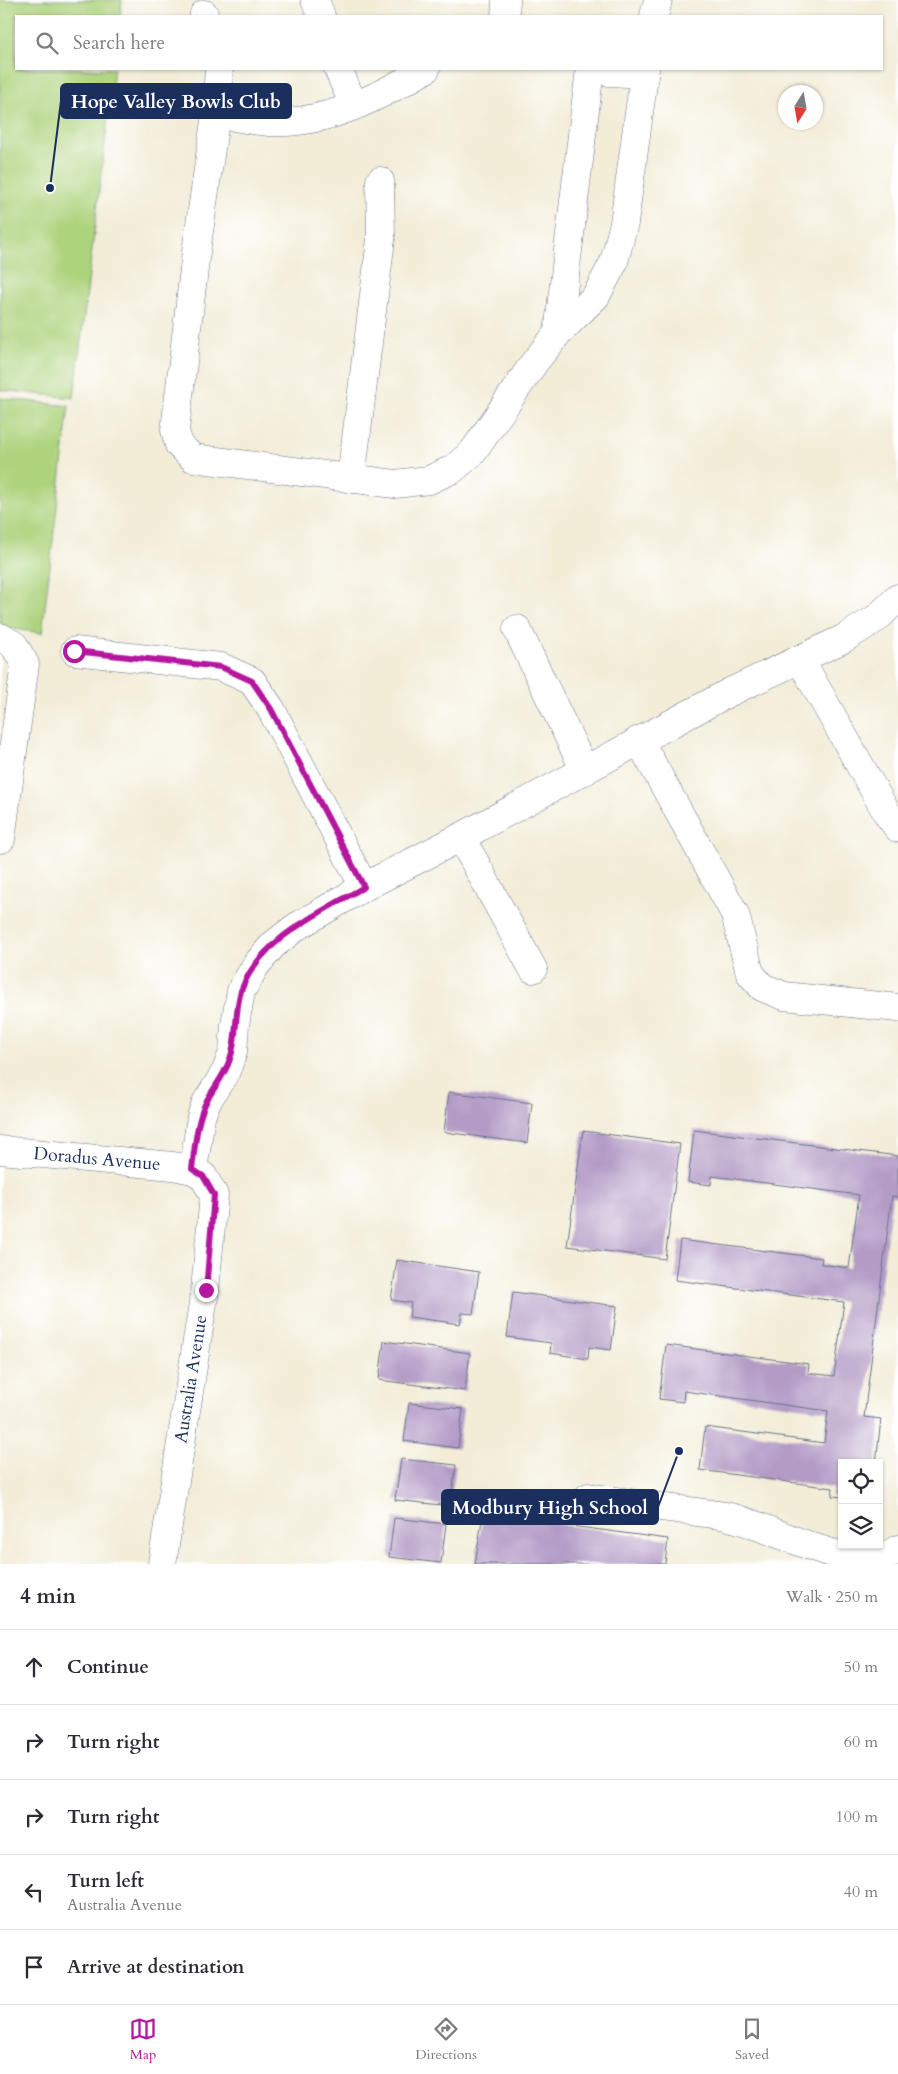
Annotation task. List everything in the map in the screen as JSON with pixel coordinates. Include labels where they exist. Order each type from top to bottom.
[{"type":"street","points":[[315,0],[321,15]]},
{"type":"street","points":[[505,15],[506,0]]},
{"type":"street","points":[[654,15],[658,0]]},
{"type":"street","points":[[219,70],[216,114],[196,252],[175,430],[178,445],[193,458],[395,484],[429,480],[453,469],[474,452],[534,363],[558,333],[596,296],[614,262],[624,223],[644,71],[609,72],[597,70]]},
{"type":"street","points":[[338,70],[354,106]]},
{"type":"street","points":[[216,114],[269,122],[313,119],[354,106],[393,88],[424,70]]},
{"type":"street","points":[[558,333],[591,70]]},
{"type":"street","points":[[351,478],[381,239],[380,181]]},
{"type":"street","points":[[193,1170],[201,1117],[206,1103],[228,1065],[233,1052],[235,1025],[241,991],[256,964],[273,945],[296,928],[364,887],[585,771],[728,693],[842,639],[877,618],[898,598]]},
{"type":"street","points":[[517,629],[585,771]]},
{"type":"street","points":[[0,637],[14,645],[25,664],[1,838]]},
{"type":"street","points":[[74,651],[221,667],[252,681],[271,709],[364,887]]},
{"type":"street","points":[[800,658],[888,815],[898,828]]},
{"type":"street","points":[[639,740],[735,914],[750,973],[762,987],[784,996],[898,1008]]},
{"type":"street","points":[[461,837],[533,969]]},
{"type":"street","name":"Doradus Avenue","points":[[0,1150],[173,1166],[193,1170]]},
{"type":"street","name":"Australia Avenue","points":[[162,1564],[206,1290],[214,1195],[203,1176],[193,1170]]},
{"type":"street","points":[[588,1497],[745,1520],[814,1547],[867,1560],[880,1559],[898,1549]]},
{"type":"green space","points":[[0,0],[122,0],[120,15],[15,15],[15,70],[114,70],[74,398],[0,390]]},
{"type":"green space","points":[[0,398],[69,406],[42,633],[0,627]]},
{"type":"building","points":[[449,1092],[532,1103],[527,1143],[444,1132]]},
{"type":"building","points":[[694,1130],[898,1156],[898,1197],[892,1196],[864,1417],[881,1419],[876,1459],[838,1459],[838,1497],[832,1496],[833,1488],[700,1470],[705,1427],[824,1443],[828,1411],[684,1391],[683,1402],[659,1399],[666,1345],[809,1364],[808,1373],[834,1376],[844,1302],[675,1280],[680,1240],[822,1258],[821,1264],[849,1268],[859,1195],[712,1176],[711,1185],[688,1182]]},
{"type":"building","points":[[583,1131],[680,1144],[665,1259],[567,1246]]},
{"type":"building","points":[[397,1260],[479,1272],[473,1314],[462,1313],[460,1324],[409,1317],[411,1303],[391,1300]]},
{"type":"building","points":[[513,1292],[617,1306],[611,1350],[589,1347],[588,1359],[550,1353],[551,1343],[507,1337]]},
{"type":"building","points":[[384,1341],[470,1353],[465,1391],[379,1380]]},
{"type":"building","points":[[409,1403],[463,1409],[458,1448],[404,1441]]},
{"type":"building","points":[[401,1459],[456,1465],[450,1506],[395,1500]]},
{"type":"building","points":[[483,1514],[668,1539],[665,1564],[475,1564]]},
{"type":"building","points":[[394,1518],[446,1524],[441,1563],[389,1557]]},
{"type":"place","name":"Hope Valley Bowls Club","points":[[50,188]]},
{"type":"place","name":"Modbury High School","points":[[679,1451]]},
{"type":"route","points":[[74,651],[221,667],[252,681],[271,709],[364,887],[296,928],[273,945],[256,964],[241,991],[235,1025],[233,1052],[226,1072],[216,1084],[201,1117],[192,1169],[203,1176],[214,1195],[206,1290]]}]
